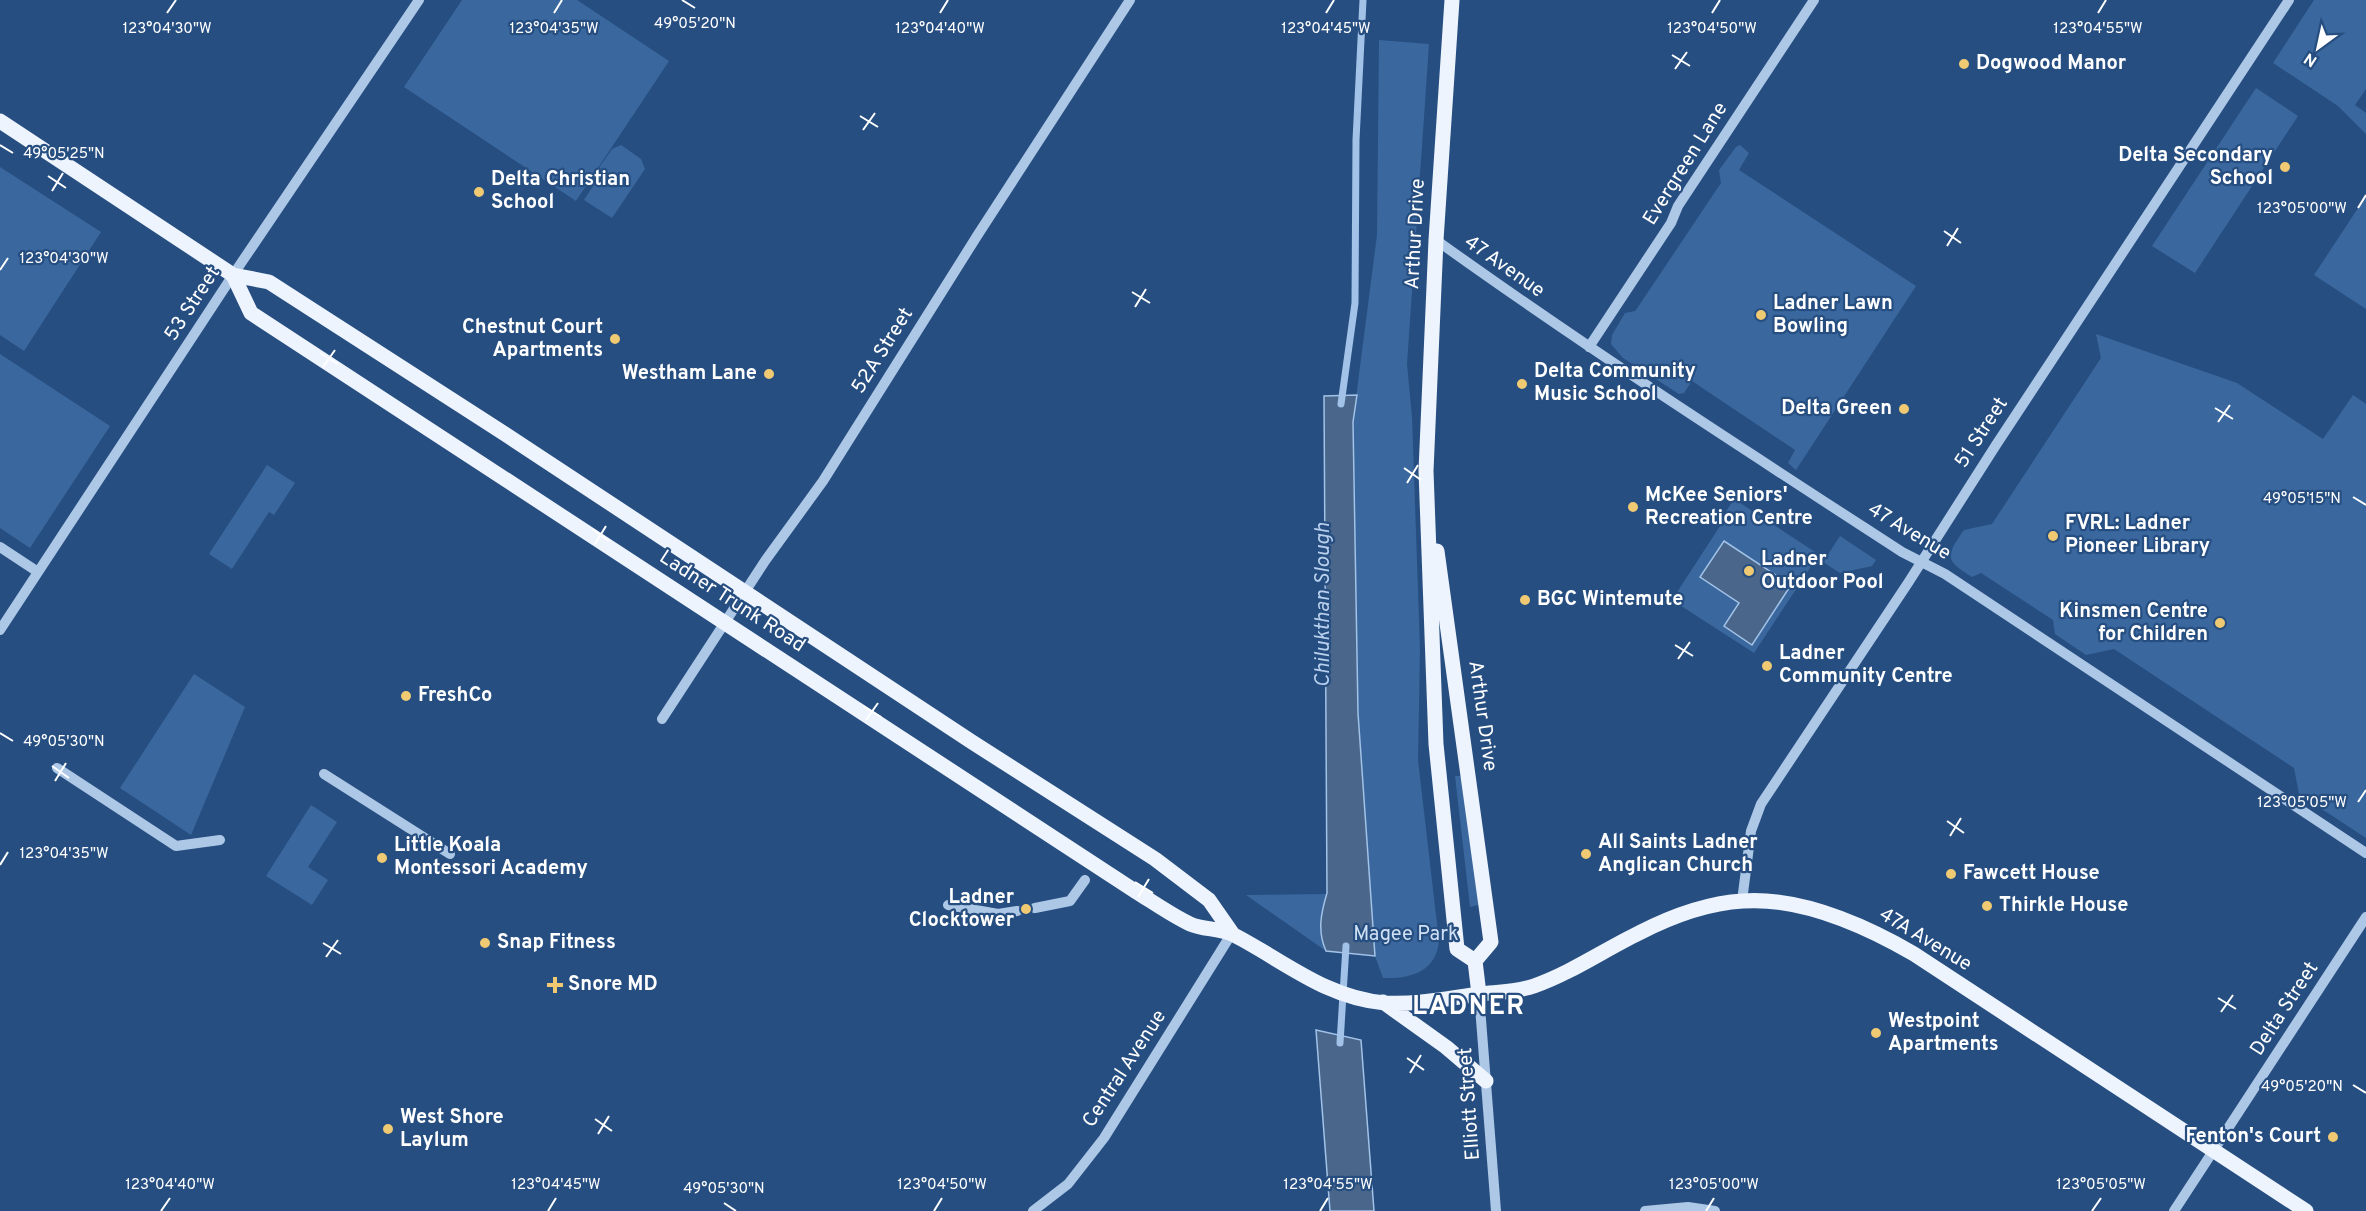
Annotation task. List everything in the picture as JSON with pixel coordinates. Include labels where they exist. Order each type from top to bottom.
[{"type":"main road","name":"Arthur Drive","points":[[1426,471],[1491,942],[1475,960],[1457,949],[1439,767],[1426,471],[1436,240],[1452,0]]},
{"type":"main road","name":"Ladner Trunk Road","points":[[0,121],[233,275],[269,282],[1155,859],[1209,900],[1232,933]]},
{"type":"main road","name":"Ladner Trunk Road","points":[[233,275],[251,314],[1136,891],[1191,924],[1232,933],[1271,958],[1324,987],[1347,995],[1383,1002],[1415,1002],[1479,994]]},
{"type":"main road","name":"47A Avenue","points":[[1479,994],[1535,986],[1597,957],[1638,933],[1711,906],[1742,901],[1778,903],[1808,909],[1863,927],[1889,940],[2306,1211]]},
{"type":"main road","points":[[1475,960],[1479,994]]},
{"type":"main road","points":[[1383,1002],[1446,1047],[1485,1081]]},
{"type":"street","name":"53 Street","points":[[0,630],[233,275],[419,0]]},
{"type":"street","name":"52A Street","points":[[663,719],[744,592],[823,481],[981,229],[1130,0]]},
{"type":"street","name":"Evergreen Lane","points":[[1589,347],[1814,0]]},
{"type":"street","name":"51 Street","points":[[1742,901],[1751,831],[1761,804],[2289,0]]},
{"type":"street","name":"47 Avenue","points":[[1436,240],[1589,347],[1895,547],[1945,574],[2366,853]]},
{"type":"street","points":[[0,547],[38,572]]},
{"type":"street","points":[[57,768],[176,846],[220,840]]},
{"type":"street","points":[[324,774],[450,854]]},
{"type":"street","points":[[1035,908],[1070,901],[1084,880]]},
{"type":"street","points":[[948,905],[998,914],[1017,911]]},
{"type":"street","name":"Delta Street","points":[[2174,1211],[2366,917]]},
{"type":"street","name":"Central Avenue","points":[[1033,1211],[1068,1184],[1104,1138],[1232,933]]},
{"type":"street","name":"Elliott Street","points":[[1479,994],[1496,1211]]},
{"type":"street","points":[[1645,1211],[1689,1207],[1715,1211]]},
{"type":"green space","points":[[462,0],[577,0],[669,61],[576,201],[404,87]]},
{"type":"green space","points":[[2314,0],[2366,0],[2366,89],[2355,105],[2366,113],[2366,134],[2338,106],[2273,63]]},
{"type":"green space","name":"Magee Park","points":[[1379,40],[1429,44],[1407,364],[1412,417],[1420,649],[1418,760],[1439,941],[1437,952],[1427,967],[1412,975],[1393,978],[1383,978],[1375,956],[1358,713],[1353,421],[1377,235]]},
{"type":"green space","points":[[2256,88],[2298,116],[2195,273],[2152,246]]},
{"type":"green space","points":[[621,145],[641,159],[645,169],[612,218],[584,200],[602,172],[598,169],[612,149]]},
{"type":"green space","name":"Ladner Lawn Bowling","points":[[1740,145],[1749,153],[1739,170],[1916,286],[1796,470],[1788,463],[1795,450],[1692,381],[1684,393],[1679,394],[1623,358],[1611,344],[1612,335],[1625,313],[1635,311],[1638,307],[1721,183],[1719,170]]},
{"type":"green space","points":[[0,167],[101,232],[24,351],[0,335]]},
{"type":"green space","points":[[2366,196],[2366,309],[2314,275]]},
{"type":"green space","points":[[2096,334],[2237,383],[2323,439],[2353,395],[2366,404],[2366,838],[2299,794],[2294,768],[2114,649],[2086,655],[2055,634],[2053,620],[1981,573],[1972,577],[1952,562],[1951,552],[1964,530],[1992,524],[2101,358]]},
{"type":"green space","points":[[0,354],[110,426],[30,548],[0,528]]},
{"type":"green space","points":[[267,465],[295,483],[274,515],[269,512],[232,569],[209,554]]},
{"type":"green space","name":"Ladner Outdoor Pool","points":[[1734,499],[1815,552],[1810,560],[1814,562],[1754,653],[1672,600],[1720,526],[1718,524]]},
{"type":"green space","points":[[1840,536],[1876,560],[1872,566],[1840,573],[1823,562]]},
{"type":"green space","points":[[194,674],[245,707],[191,835],[120,788]]},
{"type":"green space","points":[[1455,776],[1462,776],[1478,896],[1478,905],[1470,907]]},
{"type":"green space","points":[[311,805],[337,822],[308,867],[328,880],[312,905],[266,876]]},
{"type":"green space","points":[[1327,894],[1320,922],[1321,936],[1326,951],[1246,895]]},
{"type":"shaded area","points":[[1357,395],[1353,422],[1358,713],[1375,956],[1326,951],[1321,929],[1327,893],[1324,396]]},
{"type":"shaded area","points":[[1724,541],[1791,585],[1752,645],[1724,626],[1739,603],[1700,577]]},
{"type":"shaded area","points":[[1316,1030],[1361,1040],[1374,1211],[1330,1211]]},
{"type":"waterway","name":"Chilukthan Slough","points":[[1341,404],[1355,303],[1356,140],[1363,0]]},
{"type":"waterway","name":"Chilukthan Slough","points":[[1340,1043],[1346,946]]},
{"type":"tunnel","points":[[1017,911],[1035,908]]},
{"type":"place","name":"Dogwood Manor","points":[[1964,64]]},
{"type":"place","name":"Delta Secondary School","points":[[2285,167]]},
{"type":"place","name":"Delta Christian School","points":[[479,192]]},
{"type":"place","name":"Ladner Lawn Bowling","points":[[1761,315]]},
{"type":"place","name":"Chestnut Court Apartments","points":[[615,339]]},
{"type":"place","name":"Westham Lane","points":[[769,374]]},
{"type":"place","name":"Delta Community Music School","points":[[1522,384]]},
{"type":"place","name":"Delta Green","points":[[1904,409]]},
{"type":"place","name":"McKee Seniors' Recreation Centre","points":[[1633,507]]},
{"type":"place","name":"FVRL: Ladner Pioneer Library","points":[[2053,536]]},
{"type":"place","name":"Ladner Outdoor Pool","points":[[1749,571]]},
{"type":"place","name":"BGC Wintemute","points":[[1525,600]]},
{"type":"place","name":"Kinsmen Centre for Children","points":[[2220,623]]},
{"type":"place","name":"Ladner Community Centre","points":[[1767,666]]},
{"type":"place","name":"FreshCo","points":[[406,696]]},
{"type":"place","name":"All Saints Ladner Anglican Church","points":[[1586,854]]},
{"type":"place","name":"Little Koala Montessori Academy","points":[[382,858]]},
{"type":"place","name":"Fawcett House","points":[[1951,874]]},
{"type":"place","name":"Thirkle House","points":[[1987,906]]},
{"type":"place","name":"Ladner Clocktower","points":[[1026,909]]},
{"type":"place","name":"Snap Fitness","points":[[485,943]]},
{"type":"place","name":"Snore MD","points":[[555,985]]},
{"type":"place","name":"Westpoint Apartments","points":[[1876,1033]]},
{"type":"place","name":"West Shore Laylum","points":[[388,1129]]},
{"type":"place","name":"Fenton's Court","points":[[2333,1137]]},
{"type":"district","name":"LADNER","points":[[1469,1007]]}]
